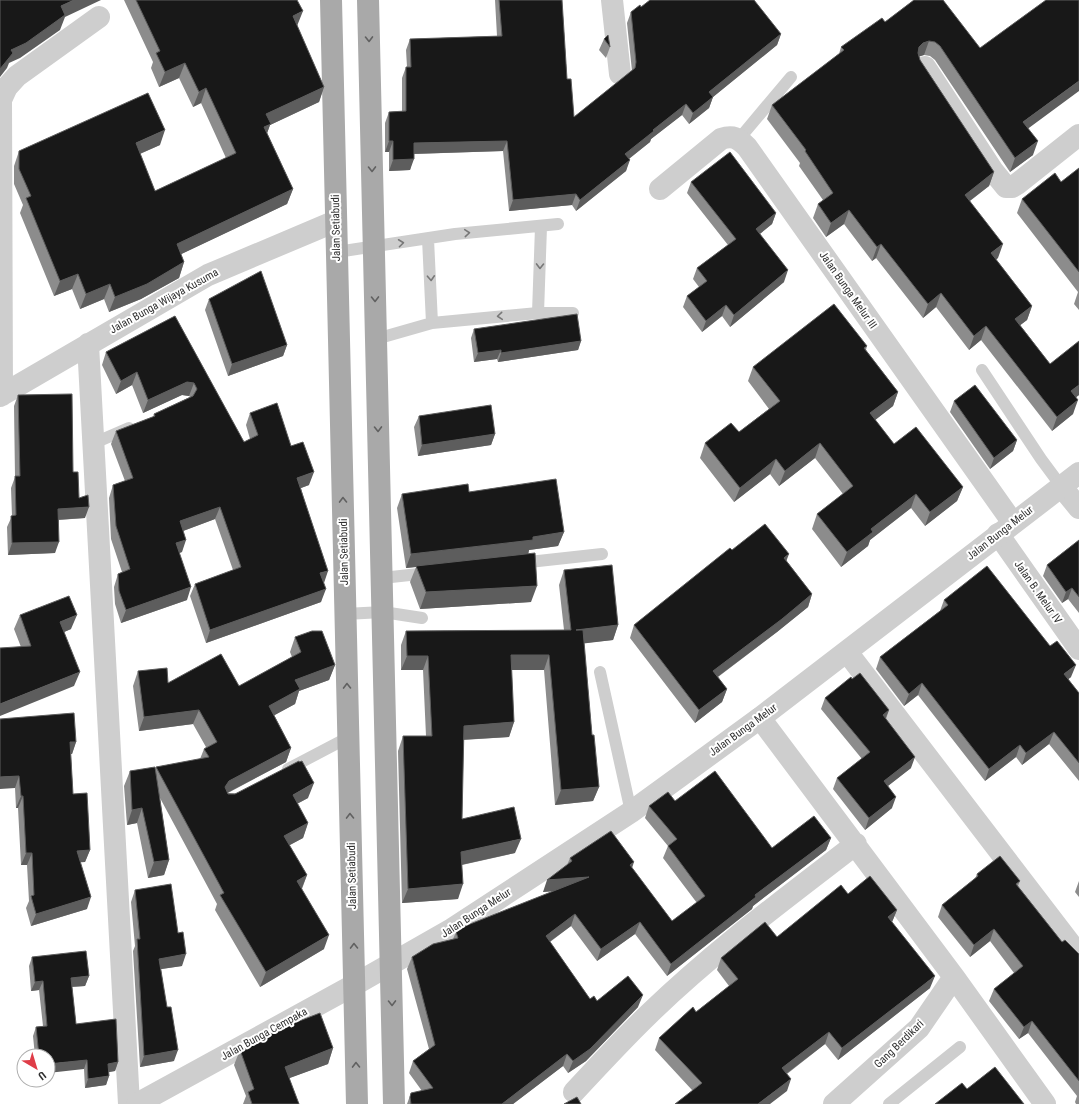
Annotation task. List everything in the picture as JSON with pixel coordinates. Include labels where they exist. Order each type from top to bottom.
[{"type":"main road","name":"Jalan Setiabudi","points":[[331,0],[357,1104]]},
{"type":"main road","points":[[368,0],[394,1104]]},
{"type":"street","points":[[612,0],[620,74]]},
{"type":"street","points":[[1,396],[1,100],[6,87],[17,76],[99,17]]},
{"type":"street","points":[[925,67],[993,171],[1006,187],[1012,187],[1017,184],[1079,135]]},
{"type":"street","points":[[660,189],[721,139],[731,136],[739,140]]},
{"type":"street","name":"Jalan Bunga Melur III","points":[[739,140],[747,147],[1005,528]]},
{"type":"street","name":"Jalan Bunga Wijaya Kusuma","points":[[1,396],[208,275],[336,220]]},
{"type":"street","points":[[88,344],[92,444],[129,1104]]},
{"type":"street","name":"Jalan Bunga Melur","points":[[391,964],[452,929],[631,812],[760,718],[1005,528],[1079,473]]},
{"type":"street","points":[[1061,486],[1079,508]]},
{"type":"street","name":"Jalan B. Melur IV","points":[[1005,528],[1079,649]]},
{"type":"street","points":[[847,652],[1079,955]]},
{"type":"street","points":[[760,718],[954,976],[1044,1103]]},
{"type":"street","points":[[574,1092],[650,1013],[693,974],[776,905],[856,844]]},
{"type":"street","name":"Jalan Bunga Cempaka","points":[[137,1104],[391,964]]},
{"type":"street","name":"Gang Berdikari","points":[[834,1104],[919,1028],[954,976]]},
{"type":"lane","points":[[739,140],[791,77]]},
{"type":"lane","points":[[337,252],[454,234],[541,227],[558,224]]},
{"type":"lane","points":[[538,313],[541,227]]},
{"type":"lane","points":[[428,239],[432,322]]},
{"type":"lane","points":[[376,339],[432,322],[538,313],[573,313]]},
{"type":"lane","points":[[982,370],[1041,459],[1061,486]]},
{"type":"lane","points":[[92,444],[142,422]]},
{"type":"lane","points":[[508,564],[602,554]]},
{"type":"lane","points":[[382,578],[437,572]]},
{"type":"lane","points":[[345,614],[383,612],[422,618]]},
{"type":"lane","points":[[600,672],[631,812]]},
{"type":"lane","points":[[276,776],[348,737]]},
{"type":"lane","points":[[889,1104],[960,1047]]},
{"type":"building","points":[[0,0],[74,0],[61,6],[65,15],[26,43],[11,50],[13,53],[0,69]]},
{"type":"building","points":[[136,0],[297,0],[303,11],[293,16],[324,87],[266,114],[271,124],[264,127],[293,189],[177,244],[184,262],[147,284],[115,297],[110,284],[86,294],[78,274],[60,281],[26,198],[31,196],[19,169],[19,151],[148,93],[165,130],[136,143],[155,191],[236,153],[206,88],[199,92],[185,63],[165,72],[156,53],[160,51]]},
{"type":"building","points":[[499,0],[562,0],[567,79],[571,79],[574,117],[635,68],[636,62],[631,12],[650,0],[754,0],[781,34],[709,92],[713,97],[693,113],[686,104],[653,130],[654,131],[625,154],[630,160],[580,200],[576,194],[513,200],[507,141],[414,143],[414,159],[393,160],[393,141],[389,141],[389,112],[406,111],[406,67],[411,67],[410,39],[502,36]]},
{"type":"building","points":[[914,0],[943,0],[980,48],[1046,0],[1079,0],[1079,81],[1023,122],[1038,141],[1015,158],[940,46],[935,42],[929,41],[923,43],[919,47],[918,53],[920,60],[994,172],[965,195],[1003,244],[991,253],[1032,306],[1015,319],[1050,364],[1079,341],[1079,385],[1071,391],[1078,400],[1057,417],[986,326],[974,336],[941,293],[928,304],[881,244],[877,247],[849,210],[831,223],[818,204],[833,193],[805,151],[806,150],[772,105],[844,50],[841,47],[882,18],[885,22]]},
{"type":"building","points":[[608,35],[610,47],[604,39]]},
{"type":"building","points":[[730,152],[776,213],[756,229],[788,270],[734,315],[726,305],[706,321],[687,296],[707,281],[697,268],[736,239],[691,182]]},
{"type":"building","points":[[1079,168],[1079,272],[1022,199],[1055,173],[1061,182]]},
{"type":"building","points":[[261,271],[287,345],[232,364],[209,299]]},
{"type":"building","points":[[834,304],[867,346],[864,348],[898,392],[870,413],[894,444],[916,427],[963,487],[930,512],[916,494],[871,529],[873,532],[847,552],[817,514],[853,486],[820,443],[785,471],[776,459],[740,488],[705,443],[731,423],[739,432],[780,401],[753,367]]},
{"type":"building","points":[[577,314],[581,341],[501,353],[501,350],[478,353],[474,329]]},
{"type":"building","points":[[175,316],[244,442],[258,435],[250,413],[277,403],[291,446],[303,442],[314,472],[297,478],[328,571],[320,573],[326,589],[210,630],[195,584],[241,567],[220,507],[180,521],[186,540],[176,543],[191,587],[126,610],[119,591],[118,574],[130,569],[116,526],[113,485],[133,478],[116,431],[155,416],[154,414],[193,396],[197,389],[194,383],[187,382],[148,400],[137,372],[121,381],[106,352]]},
{"type":"building","points":[[975,385],[1017,440],[994,458],[954,401]]},
{"type":"building","points":[[72,394],[73,472],[78,472],[79,498],[88,495],[89,507],[58,509],[59,542],[12,543],[11,516],[16,515],[15,476],[20,476],[18,395]]},
{"type":"building","points":[[491,405],[495,434],[422,445],[419,416]]},
{"type":"building","points":[[556,479],[564,532],[533,537],[533,540],[411,554],[402,494],[468,484],[469,492]]},
{"type":"building","points":[[765,524],[789,554],[784,558],[812,594],[782,619],[713,671],[727,689],[699,710],[634,625],[730,548],[732,550]]},
{"type":"building","points":[[1079,540],[1079,597],[1072,588],[1066,592],[1047,565]]},
{"type":"building","points":[[535,553],[537,586],[426,592],[416,566]]},
{"type":"building","points":[[612,565],[618,625],[576,630],[583,630],[592,735],[594,735],[599,787],[561,790],[549,655],[511,655],[514,722],[464,726],[462,819],[514,807],[521,839],[461,852],[463,884],[408,889],[403,736],[432,736],[428,656],[407,656],[406,631],[571,630],[564,570]]},
{"type":"building","points":[[987,566],[1050,646],[1057,641],[1076,665],[1064,674],[1079,693],[1079,763],[1054,732],[1026,753],[1020,745],[989,769],[922,683],[909,694],[880,657],[948,605],[944,600]]},
{"type":"building","points":[[69,596],[77,615],[60,622],[80,672],[0,704],[0,648],[31,646],[20,615]]},
{"type":"building","points":[[312,631],[322,631],[335,665],[295,680],[300,689],[269,706],[291,748],[229,781],[225,787],[228,794],[235,794],[299,761],[302,761],[314,783],[293,795],[308,823],[284,836],[307,875],[297,881],[329,935],[266,972],[220,895],[224,893],[156,767],[209,757],[204,749],[217,742],[199,710],[144,717],[138,671],[167,668],[168,683],[221,654],[239,686],[301,652],[295,637]]},
{"type":"building","points":[[860,673],[889,710],[883,715],[915,757],[884,781],[896,797],[869,818],[837,778],[870,752],[825,698],[851,677],[852,679]]},
{"type":"building","points":[[74,713],[76,742],[70,742],[73,794],[87,793],[90,850],[77,851],[91,897],[36,914],[31,896],[34,895],[32,853],[26,853],[23,796],[21,796],[19,776],[0,777],[0,719]]},
{"type":"building","points":[[155,767],[169,860],[154,862],[142,808],[132,810],[130,771]]},
{"type":"building","points":[[715,771],[772,848],[814,816],[831,838],[755,895],[756,897],[671,964],[640,922],[601,949],[575,914],[546,936],[590,999],[594,996],[597,1001],[628,976],[643,995],[590,1049],[573,1061],[567,1054],[502,1104],[411,1104],[411,1093],[433,1088],[413,1061],[435,1045],[412,957],[433,944],[458,938],[456,932],[465,926],[589,877],[547,880],[572,861],[570,858],[611,831],[634,862],[630,865],[672,921],[705,896],[668,846],[677,839],[649,806],[668,792],[675,801]]},
{"type":"building","points":[[1000,856],[1020,881],[1016,884],[1062,942],[1065,940],[1079,954],[1079,1081],[1032,1021],[1024,1027],[994,989],[1023,966],[994,929],[974,945],[942,905]]},
{"type":"building","points":[[870,876],[897,910],[888,917],[935,976],[842,1048],[829,1032],[782,1068],[791,1079],[758,1104],[675,1104],[702,1083],[659,1038],[693,1007],[696,1012],[738,979],[721,958],[765,922],[777,937],[841,885],[848,894]]},
{"type":"building","points":[[171,884],[178,933],[183,932],[186,954],[159,959],[167,1007],[171,1007],[178,1050],[144,1056],[137,939],[140,939],[135,890]]},
{"type":"building","points":[[86,951],[89,976],[71,978],[76,1024],[116,1019],[118,1062],[108,1064],[109,1076],[88,1079],[87,1060],[56,1063],[56,1048],[38,1048],[36,1027],[47,1026],[43,981],[35,982],[32,957]]},
{"type":"building","points":[[320,1013],[333,1048],[285,1067],[299,1104],[252,1104],[248,1092],[254,1089],[240,1050],[276,1030]]},
{"type":"building","points":[[995,1067],[1024,1104],[935,1104],[962,1083],[967,1089]]},
{"type":"building","points":[[577,1097],[581,1104],[564,1104]]}]
